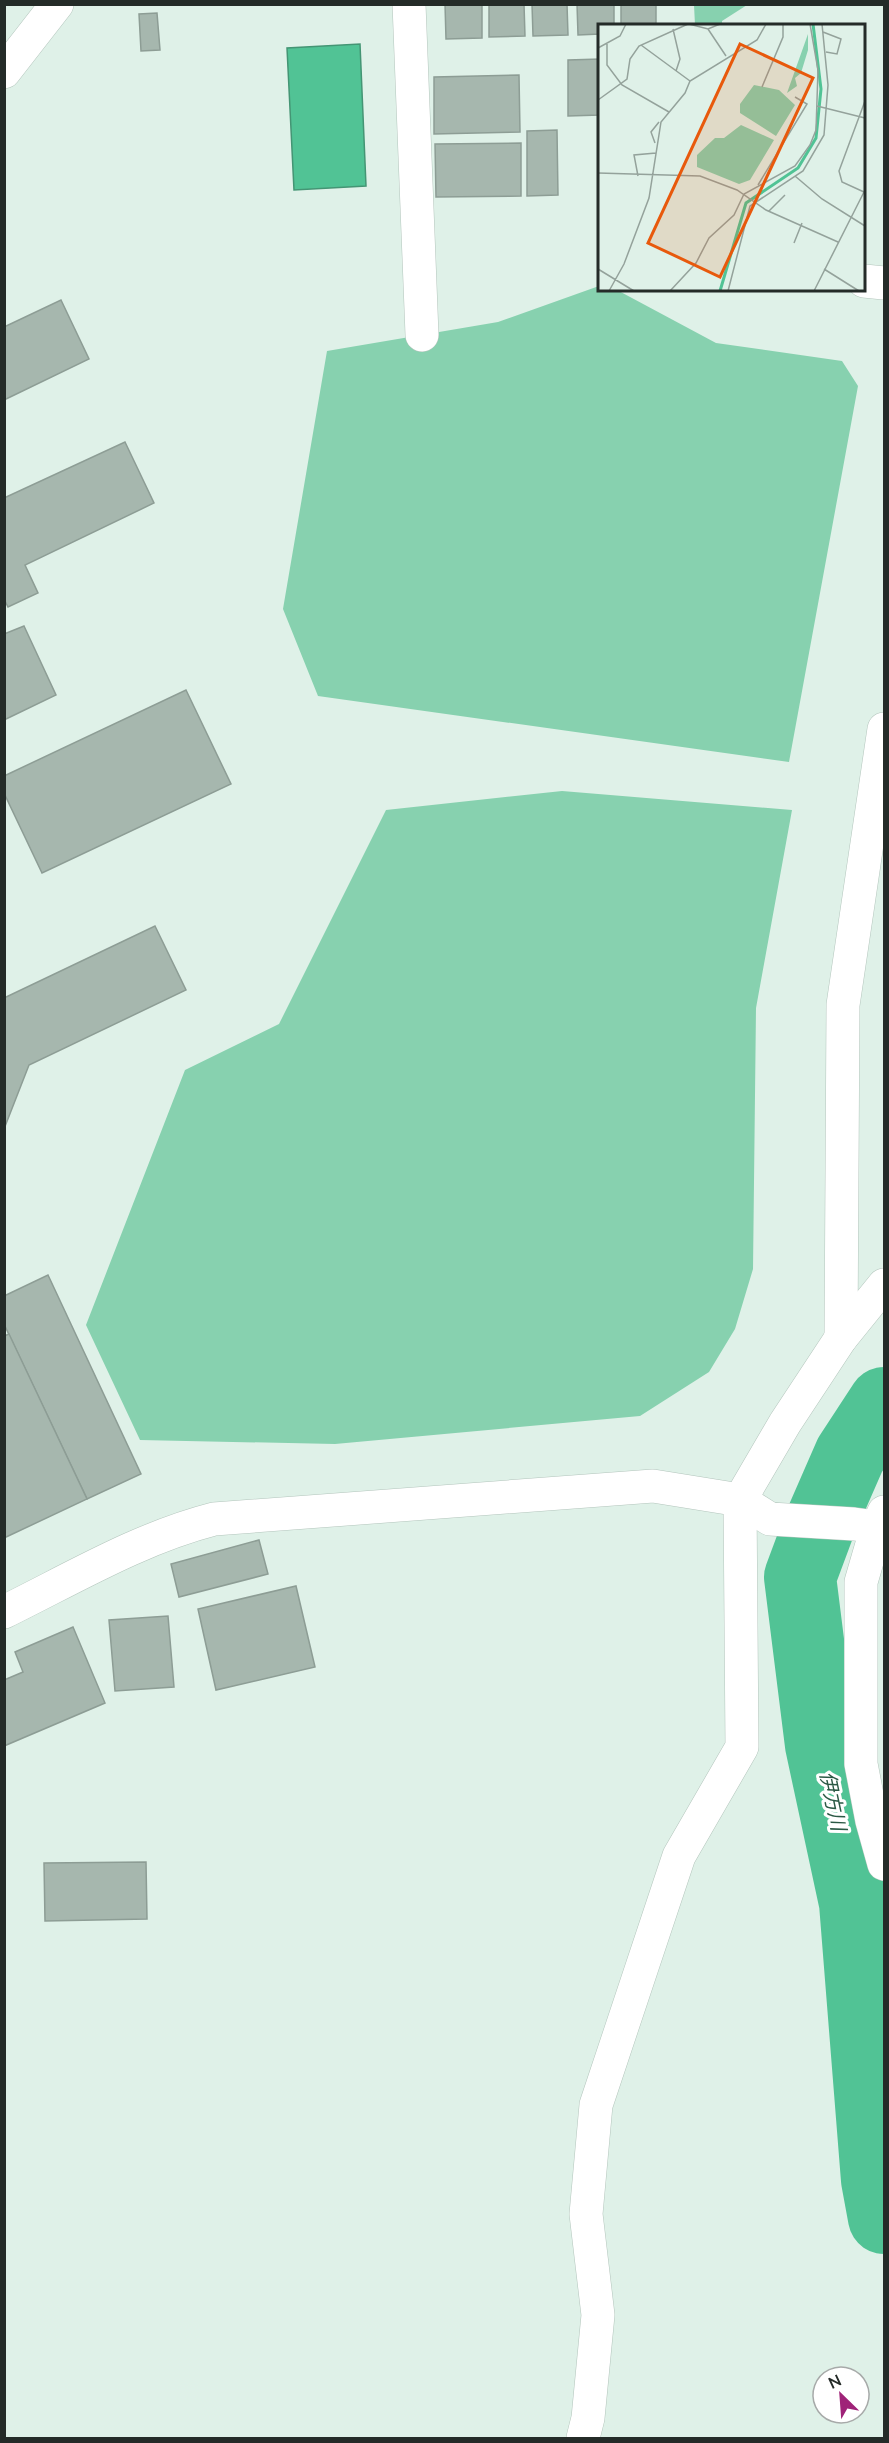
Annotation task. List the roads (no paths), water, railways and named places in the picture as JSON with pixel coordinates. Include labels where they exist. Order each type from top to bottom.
[{"type":"street","points":[[4,72],[57,4]]},
{"type":"street","points":[[409,4],[422,335]]},
{"type":"street","points":[[865,281],[885,283]]},
{"type":"street","points":[[841,1338],[843,1005],[885,729]]},
{"type":"street","points":[[583,2439],[588,2418],[598,2315],[586,2214],[596,2105],[679,1856],[742,1747],[740,1500],[785,1423],[841,1338],[885,1285]]},
{"type":"street","points":[[4,1612],[152,1539],[181,1527],[214,1520],[653,1486],[740,1500],[770,1519],[875,1523],[861,1582],[861,1764],[872,1821],[885,1864]]},
{"type":"waterway","name":"伊方川","points":[[884,1403],[850,1455],[800,1577],[821,1745],[855,1903],[877,2180],[884,2218]]}]
